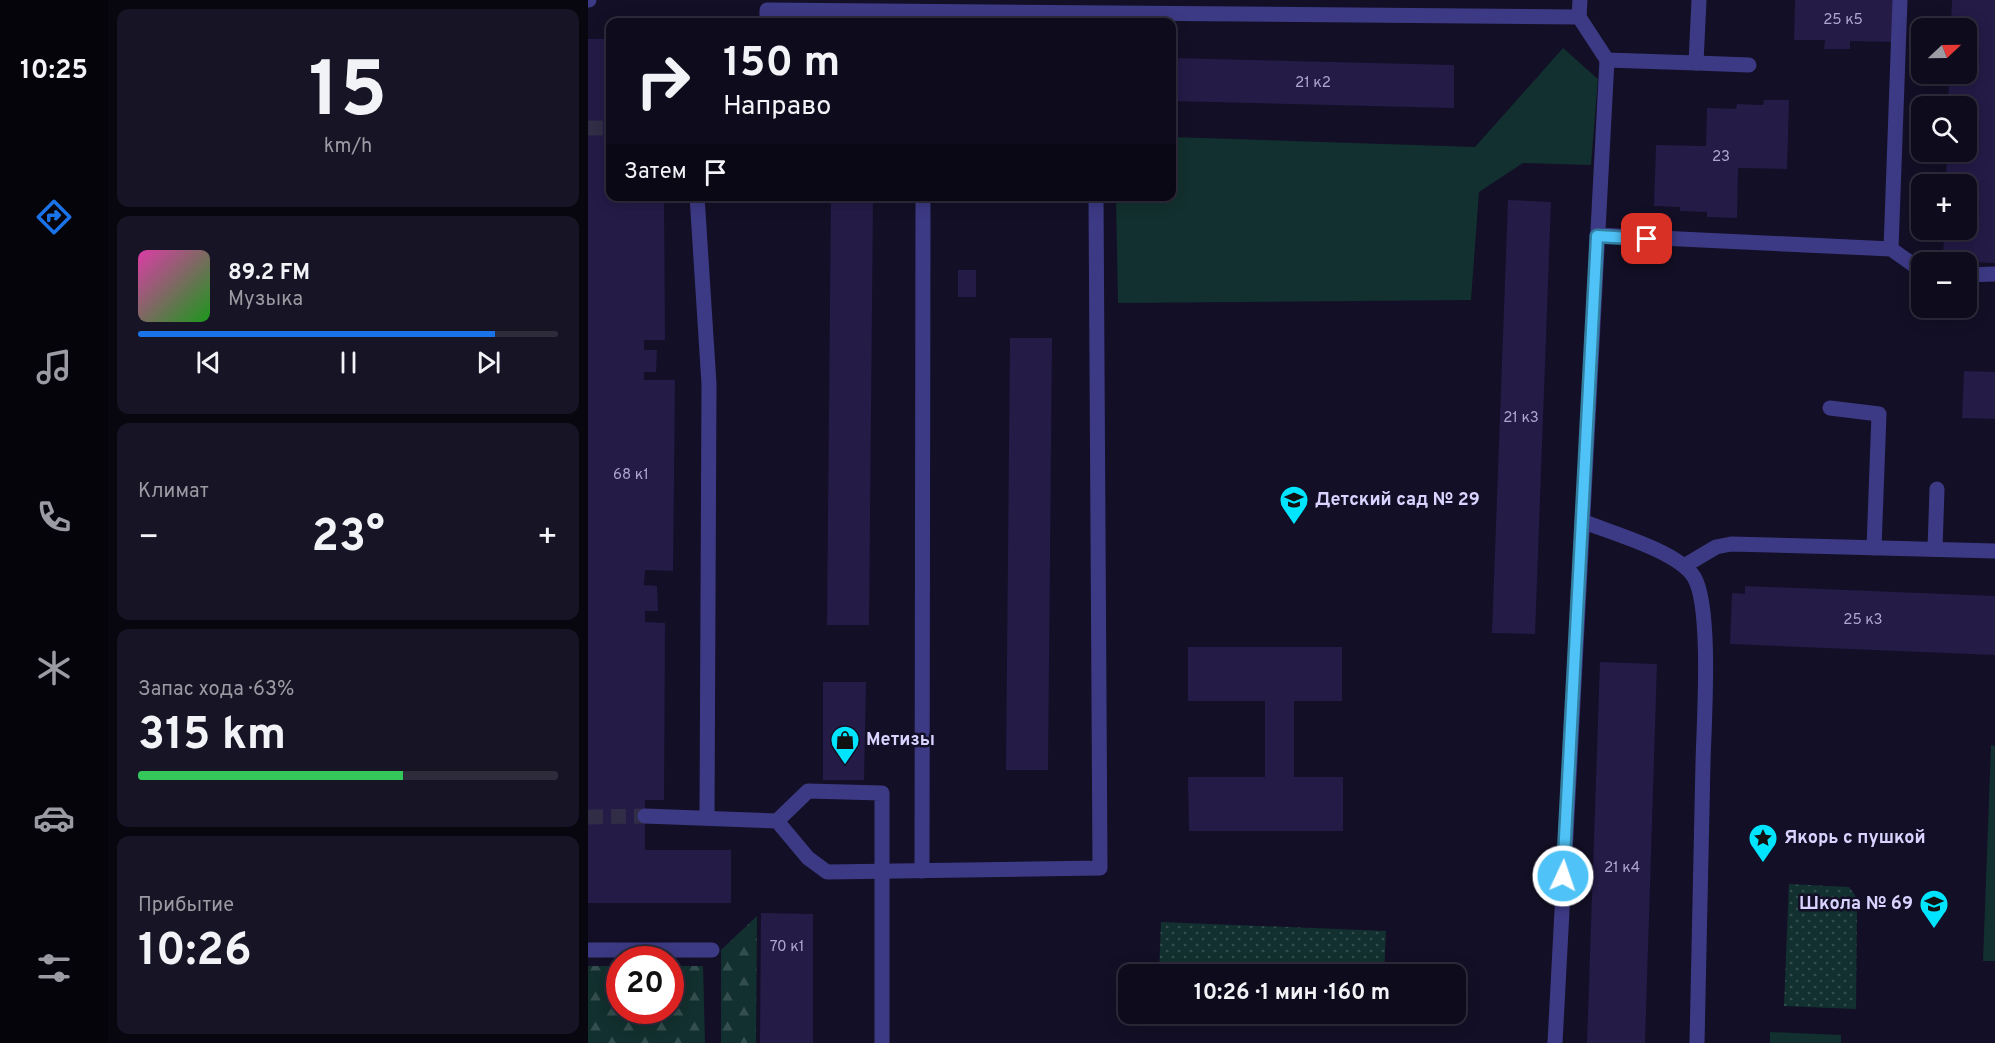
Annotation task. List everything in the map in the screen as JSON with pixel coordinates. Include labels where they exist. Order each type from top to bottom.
[{"type":"lane","points":[[1555,1043],[1607,60],[1579,17],[1580,0]]},
{"type":"lane","points":[[1696,63],[1698,0]]},
{"type":"lane","points":[[1891,249],[1900,0]]},
{"type":"lane","points":[[767,11],[1579,17]]},
{"type":"lane","points":[[1607,60],[1749,65]]},
{"type":"lane","points":[[697,201],[709,384],[707,818]]},
{"type":"lane","points":[[922,201],[922,872]]},
{"type":"lane","points":[[777,821],[808,858],[827,872],[1100,868],[1096,201]]},
{"type":"lane","points":[[1597,236],[1891,249],[1911,263]]},
{"type":"lane","points":[[1977,275],[1995,274]]},
{"type":"lane","points":[[1830,408],[1879,414],[1874,548]]},
{"type":"lane","points":[[1935,549],[1937,489]]},
{"type":"lane","points":[[1582,521],[1668,556],[1684,566],[1694,578],[1701,601],[1705,675],[1697,1043]]},
{"type":"lane","points":[[1684,566],[1716,547],[1731,543],[1995,551]]},
{"type":"lane","points":[[645,816],[777,821],[808,791],[882,793],[882,1043]]},
{"type":"lane","points":[[588,950],[712,950]]},
{"type":"green space","points":[[1563,48],[1598,79],[1591,165],[1523,163],[1479,192],[1471,300],[1118,303],[1116,201],[1176,201],[1176,137],[1475,147]]},
{"type":"green space","points":[[1991,745],[1995,746],[1995,961],[1983,961]]},
{"type":"green space","points":[[1789,884],[1849,887],[1857,898],[1856,1009],[1784,1006]]},
{"type":"green space","points":[[757,916],[756,1043],[721,1043],[721,950]]},
{"type":"green space","points":[[1161,922],[1386,931],[1384,964],[1159,964]]},
{"type":"green space","points":[[588,966],[606,966],[606,1024],[684,1024],[684,966],[703,966],[705,1043],[588,1043]]},
{"type":"green space","points":[[1770,1032],[1841,1035],[1841,1043],[1770,1043]]},
{"type":"building","points":[[1795,0],[1893,0],[1892,42],[1850,41],[1850,49],[1824,49],[1825,40],[1794,40]]},
{"type":"building","points":[[1952,0],[1995,0],[1995,263],[1977,262],[1977,252],[1943,252],[1944,240],[1977,240],[1977,174],[1946,174],[1947,162],[1977,162],[1977,96],[1948,96],[1949,84],[1977,84],[1977,18],[1951,18]]},
{"type":"building","points":[[588,39],[606,39],[606,201],[664,201],[665,340],[644,340],[644,350],[657,350],[656,372],[644,372],[644,380],[675,380],[673,571],[645,570],[644,585],[657,586],[658,611],[645,611],[645,622],[665,623],[664,800],[645,800],[645,850],[731,850],[731,903],[588,903]]},
{"type":"building","points":[[1176,58],[1454,65],[1454,108],[1176,101]]},
{"type":"building","points":[[1764,100],[1789,100],[1787,169],[1738,168],[1737,218],[1707,217],[1707,212],[1680,211],[1680,207],[1654,206],[1656,145],[1706,146],[1707,108],[1736,109],[1737,104],[1763,105]]},
{"type":"building","points":[[1508,200],[1551,202],[1535,634],[1492,633]]},
{"type":"building","points":[[831,201],[873,201],[869,625],[827,625]]},
{"type":"building","points":[[958,270],[976,270],[976,297],[958,297]]},
{"type":"building","points":[[1010,338],[1052,338],[1048,770],[1006,770]]},
{"type":"building","points":[[1964,371],[1995,372],[1995,419],[1962,418]]},
{"type":"building","points":[[1745,586],[1995,596],[1995,655],[1730,644],[1732,593],[1745,594]]},
{"type":"building","points":[[1188,647],[1342,647],[1342,701],[1294,701],[1294,777],[1343,777],[1343,831],[1189,831],[1188,777],[1265,777],[1265,701],[1188,701]]},
{"type":"building","points":[[1600,662],[1657,664],[1645,1043],[1587,1043]]},
{"type":"building","points":[[823,682],[866,682],[864,780],[823,780]]},
{"type":"building","points":[[761,913],[813,914],[813,1043],[760,1043]]},
{"type":"tunnel","points":[[588,128],[606,128]]},
{"type":"tunnel","points":[[588,817],[645,816]]},
{"type":"place","name":"Детский сад № 29","points":[[1294,526]]},
{"type":"place","name":"Метизы","points":[[845,766]]},
{"type":"place","name":"Якорь с пушкой","points":[[1763,864]]},
{"type":"place","name":"Школа № 69","points":[[1934,930]]},
{"type":"route","points":[[1563,876],[1597,236],[1647,239]]}]
